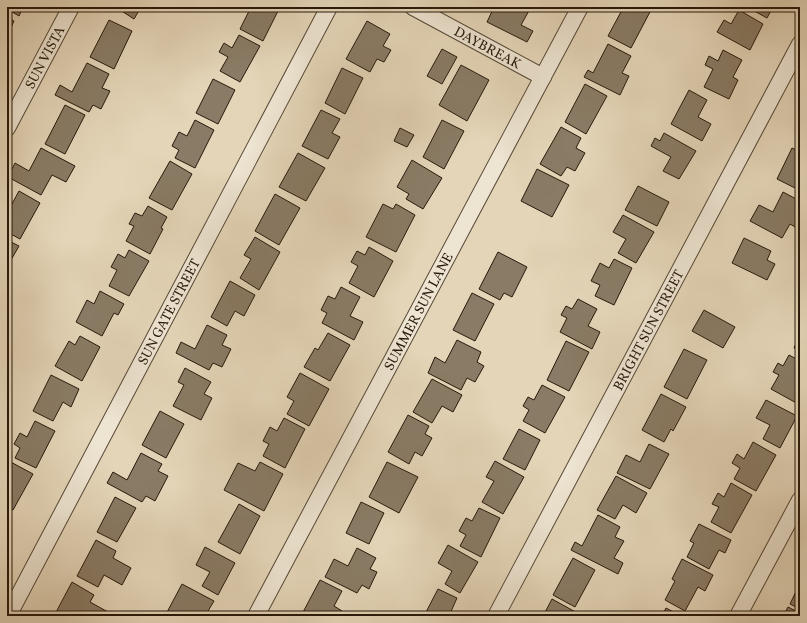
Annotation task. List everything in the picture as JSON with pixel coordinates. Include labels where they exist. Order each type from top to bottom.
[{"type":"street","name":"SUN VISTA","points":[[7,128],[71,7]]},
{"type":"street","name":"SUN GATE STREET","points":[[8,616],[329,7]]},
{"type":"street","name":"DAYBREAK","points":[[412,7],[543,77]]},
{"type":"street","name":"SUMMER SUN LANE","points":[[256,616],[580,7]]},
{"type":"street","name":"BRIGHT SUN STREET","points":[[496,616],[800,44]]},
{"type":"street","points":[[738,616],[800,500]]},
{"type":"building","points":[[7,7],[23,7],[19,16],[7,9]]},
{"type":"building","points":[[117,7],[141,7],[134,19]]},
{"type":"building","points":[[251,7],[280,7],[263,41],[240,29]]},
{"type":"building","points":[[494,7],[531,7],[521,25],[533,31],[527,42],[487,22]]},
{"type":"building","points":[[627,7],[645,7],[651,10],[631,48],[608,36],[622,10],[625,11]]},
{"type":"building","points":[[747,7],[773,7],[767,18]]},
{"type":"building","points":[[739,10],[763,24],[750,50],[717,32],[724,20],[731,24]]},
{"type":"building","points":[[7,17],[14,21],[7,36]]},
{"type":"building","points":[[109,20],[132,31],[114,69],[90,57]]},
{"type":"building","points":[[367,21],[390,34],[383,46],[391,50],[384,62],[377,59],[370,72],[346,59]]},
{"type":"building","points":[[239,35],[260,46],[240,82],[220,71],[228,57],[219,52],[224,43],[232,48]]},
{"type":"building","points":[[608,44],[631,56],[622,73],[629,76],[620,95],[584,77],[588,70],[593,73]]},
{"type":"building","points":[[442,49],[457,57],[442,84],[427,76]]},
{"type":"building","points":[[723,50],[742,60],[733,77],[738,80],[729,99],[704,87],[713,69],[705,65],[709,56],[718,61]]},
{"type":"building","points":[[87,63],[109,74],[102,88],[110,91],[101,109],[93,105],[89,112],[55,95],[60,85],[72,92]]},
{"type":"building","points":[[461,65],[489,80],[467,121],[439,105]]},
{"type":"building","points":[[342,68],[363,78],[345,114],[325,103]]},
{"type":"building","points":[[213,79],[235,90],[218,124],[196,113]]},
{"type":"building","points":[[585,84],[607,96],[586,134],[565,122]]},
{"type":"building","points":[[689,90],[707,100],[698,117],[711,124],[702,141],[671,124]]},
{"type":"building","points":[[65,105],[85,115],[65,154],[45,144]]},
{"type":"building","points":[[321,110],[340,119],[332,133],[340,137],[328,159],[302,146]]},
{"type":"building","points":[[195,120],[214,130],[195,168],[175,158],[179,150],[172,146],[179,132],[187,136]]},
{"type":"building","points":[[442,120],[464,131],[444,169],[423,157]]},
{"type":"building","points":[[561,127],[581,138],[576,148],[585,153],[575,171],[567,167],[561,176],[540,164]]},
{"type":"building","points":[[400,128],[414,135],[407,147],[394,141]]},
{"type":"building","points":[[664,133],[696,151],[679,179],[663,171],[671,157],[651,146],[655,138],[660,141]]},
{"type":"building","points":[[41,148],[75,166],[66,182],[52,175],[41,195],[8,177],[15,163],[29,171]]},
{"type":"building","points":[[792,148],[800,152],[799,190],[777,179]]},
{"type":"building","points":[[298,153],[325,168],[306,201],[279,187]]},
{"type":"building","points":[[412,160],[442,178],[423,209],[406,199],[409,194],[397,187]]},
{"type":"building","points":[[170,161],[192,174],[172,210],[149,198]]},
{"type":"building","points":[[537,169],[569,185],[552,217],[521,201]]},
{"type":"building","points":[[638,186],[669,202],[657,226],[625,210]]},
{"type":"building","points":[[19,191],[40,203],[20,239],[7,232],[7,213]]},
{"type":"building","points":[[783,192],[800,201],[795,214],[800,217],[800,223],[797,228],[790,224],[782,238],[750,221],[759,205],[773,212]]},
{"type":"building","points":[[275,194],[300,208],[279,245],[255,231]]},
{"type":"building","points":[[383,204],[393,209],[396,204],[415,215],[396,252],[366,237]]},
{"type":"building","points":[[148,206],[167,217],[161,228],[163,229],[150,254],[126,241],[134,226],[129,224],[135,213],[142,216]]},
{"type":"building","points":[[623,215],[654,232],[636,263],[618,253],[626,239],[613,232]]},
{"type":"building","points":[[255,237],[280,252],[259,290],[240,278],[251,259],[244,255]]},
{"type":"building","points":[[744,238],[771,251],[767,260],[775,264],[767,280],[732,263]]},
{"type":"building","points":[[7,240],[19,246],[7,267]]},
{"type":"building","points":[[369,247],[393,261],[374,297],[349,283],[358,266],[351,262],[357,251],[365,255]]},
{"type":"building","points":[[129,250],[149,261],[129,296],[109,286],[117,270],[111,267],[118,254],[125,258]]},
{"type":"building","points":[[498,252],[527,267],[512,297],[504,293],[500,300],[479,289]]},
{"type":"building","points":[[614,259],[632,268],[614,305],[595,296],[600,285],[591,281],[600,263],[609,268]]},
{"type":"building","points":[[230,281],[255,295],[244,316],[235,311],[227,326],[211,317]]},
{"type":"building","points":[[341,287],[360,297],[350,316],[363,322],[354,340],[322,323],[327,313],[321,310],[328,296],[335,299]]},
{"type":"building","points":[[100,291],[124,304],[118,315],[114,313],[102,336],[76,322],[87,300],[94,304]]},
{"type":"building","points":[[472,293],[494,304],[475,341],[453,330]]},
{"type":"building","points":[[578,299],[597,309],[588,326],[600,332],[592,349],[560,332],[567,318],[561,315],[566,306],[572,309]]},
{"type":"building","points":[[704,310],[735,327],[723,348],[692,331]]},
{"type":"building","points":[[207,325],[227,335],[222,345],[231,349],[222,367],[213,363],[209,370],[176,353],[181,342],[195,349]]},
{"type":"building","points":[[328,333],[350,345],[330,381],[304,367],[315,348],[318,350]]},
{"type":"building","points":[[800,334],[800,351],[794,348]]},
{"type":"building","points":[[80,336],[100,347],[82,381],[55,366],[69,341],[75,345]]},
{"type":"building","points":[[457,340],[481,352],[477,362],[484,366],[475,382],[467,378],[461,390],[428,373],[435,357],[445,363]]},
{"type":"building","points":[[566,341],[589,352],[569,391],[547,380]]},
{"type":"building","points":[[684,349],[707,360],[687,399],[664,387]]},
{"type":"building","points":[[789,355],[800,361],[800,405],[771,389],[779,375],[773,372],[778,363],[783,366]]},
{"type":"building","points":[[185,368],[211,382],[204,394],[212,398],[201,420],[173,406],[184,385],[178,382]]},
{"type":"building","points":[[300,373],[329,389],[309,426],[287,414],[294,401],[287,397]]},
{"type":"building","points":[[51,375],[79,389],[71,407],[63,402],[53,421],[33,411]]},
{"type":"building","points":[[432,379],[462,395],[453,412],[442,406],[432,423],[413,412]]},
{"type":"building","points":[[542,385],[565,397],[545,433],[523,421],[529,410],[523,406],[528,397],[534,400]]},
{"type":"building","points":[[661,394],[686,407],[673,431],[671,429],[664,442],[642,430]]},
{"type":"building","points":[[766,400],[797,416],[780,448],[763,439],[770,425],[756,418]]},
{"type":"building","points":[[160,411],[184,424],[166,458],[142,445]]},
{"type":"building","points":[[408,415],[429,426],[425,434],[432,438],[422,456],[415,452],[409,464],[388,452]]},
{"type":"building","points":[[284,418],[305,429],[285,468],[263,456],[269,444],[263,441],[270,427],[277,431]]},
{"type":"building","points":[[35,421],[55,431],[36,468],[15,458],[20,448],[14,444],[20,433],[27,437]]},
{"type":"building","points":[[519,429],[540,440],[525,470],[503,459]]},
{"type":"building","points":[[753,442],[776,455],[756,491],[734,479],[740,468],[732,463],[737,454],[744,459]]},
{"type":"building","points":[[649,444],[669,454],[650,489],[617,473],[626,455],[640,462]]},
{"type":"building","points":[[141,453],[162,464],[158,471],[168,476],[155,501],[146,496],[142,502],[107,483],[113,472],[127,480]]},
{"type":"building","points":[[7,460],[33,474],[13,510],[7,507]]},
{"type":"building","points":[[495,461],[524,477],[503,514],[482,502],[494,481],[486,477]]},
{"type":"building","points":[[260,462],[283,474],[264,511],[224,490],[238,463],[255,471]]},
{"type":"building","points":[[387,462],[418,477],[399,513],[369,497]]},
{"type":"building","points":[[616,476],[647,493],[636,513],[623,505],[615,519],[597,510]]},
{"type":"building","points":[[731,483],[752,495],[731,533],[711,522],[719,507],[712,504],[718,493],[724,497]]},
{"type":"building","points":[[115,497],[136,508],[117,542],[97,532]]},
{"type":"building","points":[[361,502],[384,513],[369,544],[346,533]]},
{"type":"building","points":[[239,504],[260,516],[240,554],[218,542]]},
{"type":"building","points":[[479,508],[500,518],[481,557],[460,546],[466,535],[459,531],[466,518],[472,521]]},
{"type":"building","points":[[598,515],[620,527],[615,537],[624,541],[614,558],[623,563],[618,574],[571,550],[575,542],[582,546]]},
{"type":"building","points":[[699,524],[731,540],[725,553],[719,550],[709,569],[687,557],[694,543],[690,541]]},
{"type":"building","points":[[96,540],[116,551],[113,558],[131,568],[122,585],[104,575],[98,587],[77,576]]},
{"type":"building","points":[[448,545],[478,562],[460,593],[445,584],[452,571],[438,563]]},
{"type":"building","points":[[205,547],[235,563],[218,595],[202,586],[210,572],[196,565]]},
{"type":"building","points":[[357,548],[376,558],[370,569],[377,572],[369,589],[362,585],[357,593],[325,577],[334,559],[348,566]]},
{"type":"building","points":[[573,558],[595,570],[575,607],[553,595]]},
{"type":"building","points":[[682,559],[713,575],[705,591],[698,587],[685,611],[665,600],[675,581],[672,579]]},
{"type":"building","points":[[320,580],[342,591],[334,606],[342,611],[339,616],[301,616]]},
{"type":"building","points":[[72,582],[94,595],[90,602],[108,612],[106,616],[54,616]]},
{"type":"building","points":[[800,583],[800,609],[790,604]]},
{"type":"building","points":[[182,584],[214,601],[205,616],[165,616]]},
{"type":"building","points":[[438,589],[457,598],[449,616],[424,616]]},
{"type":"building","points":[[552,599],[581,615],[581,616],[543,616]]},
{"type":"building","points":[[788,607],[800,613],[800,616],[783,616]]},
{"type":"building","points":[[666,608],[681,616],[662,616]]}]
